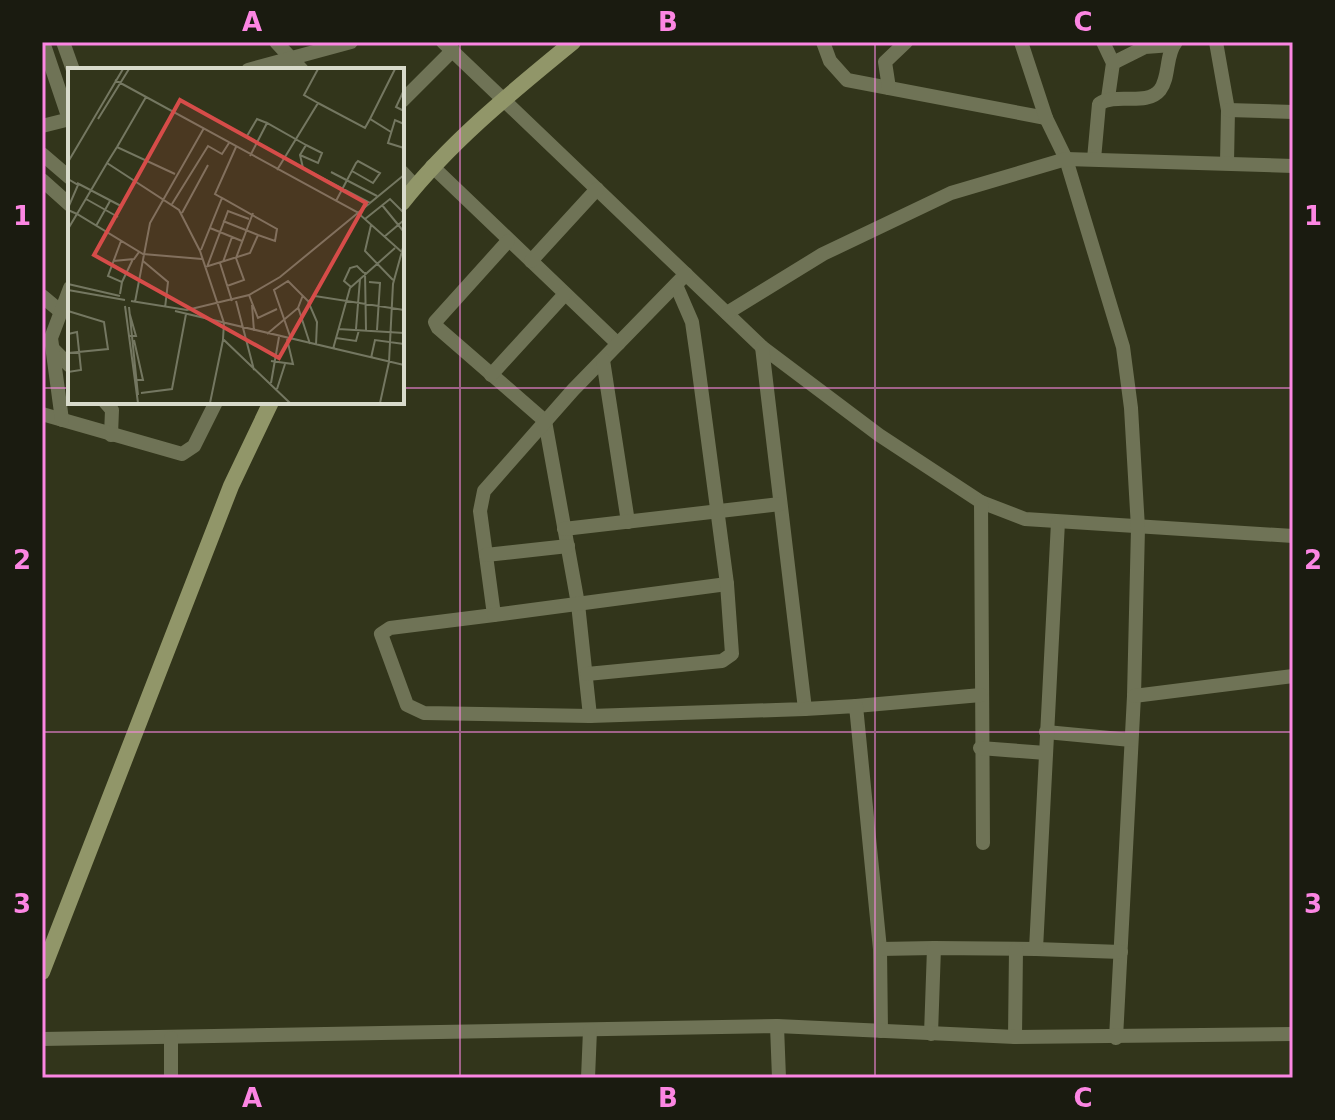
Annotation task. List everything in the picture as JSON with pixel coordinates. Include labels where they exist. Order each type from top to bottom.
[{"type":"main road","points":[[404,200],[432,166],[502,99],[573,42]]},
{"type":"main road","points":[[42,972],[231,486],[270,404]]},
{"type":"street","points":[[43,42],[68,113]]},
{"type":"street","points":[[63,42],[72,68]]},
{"type":"street","points":[[276,42],[300,68]]},
{"type":"street","points":[[255,68],[351,42]]},
{"type":"street","points":[[823,42],[830,61],[847,80],[1046,118]]},
{"type":"street","points":[[889,88],[885,62],[906,42]]},
{"type":"street","points":[[1021,42],[1046,118],[1066,159],[1123,347],[1138,528],[1134,696],[1116,1038]]},
{"type":"street","points":[[1103,42],[1113,63],[1108,98]]},
{"type":"street","points":[[1216,42],[1228,110],[1227,162]]},
{"type":"street","points":[[1094,159],[1099,104],[1108,98],[1152,97],[1162,89],[1174,43],[1145,47],[1113,63]]},
{"type":"street","points":[[404,99],[448,46],[597,189],[681,280],[727,313],[762,347],[879,435],[981,502],[1025,519],[1293,536]]},
{"type":"street","points":[[1228,110],[1293,112]]},
{"type":"street","points":[[42,126],[68,120]]},
{"type":"street","points":[[42,154],[68,176]]},
{"type":"street","points":[[727,313],[823,254],[951,193],[1066,159],[1293,166]]},
{"type":"street","points":[[432,166],[618,344]]},
{"type":"street","points":[[404,174],[415,186]]},
{"type":"street","points":[[42,180],[68,203]]},
{"type":"street","points":[[531,261],[597,189]]},
{"type":"street","points":[[508,241],[435,322],[438,328],[545,421],[578,604],[590,716]]},
{"type":"street","points":[[494,615],[480,511],[484,491],[545,421],[681,280]]},
{"type":"street","points":[[587,674],[722,661],[730,657],[733,643],[727,584],[715,513],[692,322],[681,280]]},
{"type":"street","points":[[62,420],[49,339],[68,293]]},
{"type":"street","points":[[491,375],[565,294]]},
{"type":"street","points":[[42,296],[60,311]]},
{"type":"street","points":[[49,339],[68,363]]},
{"type":"street","points":[[762,347],[805,709]]},
{"type":"street","points":[[603,360],[628,522]]},
{"type":"street","points":[[107,404],[112,410],[111,435]]},
{"type":"street","points":[[42,414],[182,454],[194,446],[215,404]]},
{"type":"street","points":[[981,502],[980,748],[983,843]]},
{"type":"street","points":[[564,529],[780,504]]},
{"type":"street","points":[[1036,949],[1058,522]]},
{"type":"street","points":[[486,555],[568,546]]},
{"type":"street","points":[[727,584],[383,631],[381,637],[407,705],[424,713],[590,716],[805,709],[981,695]]},
{"type":"street","points":[[1134,696],[1293,676]]},
{"type":"street","points":[[856,706],[880,949],[881,1031]]},
{"type":"street","points":[[1046,732],[1131,740]]},
{"type":"street","points":[[980,748],[1046,753]]},
{"type":"street","points":[[931,1034],[934,948]]},
{"type":"street","points":[[880,949],[1121,952]]},
{"type":"street","points":[[1015,1037],[1016,949]]},
{"type":"street","points":[[777,1026],[779,1078]]},
{"type":"street","points":[[42,1039],[777,1026],[1015,1037],[1293,1034]]},
{"type":"street","points":[[588,1078],[590,1030]]},
{"type":"street","points":[[171,1038],[171,1078]]}]
